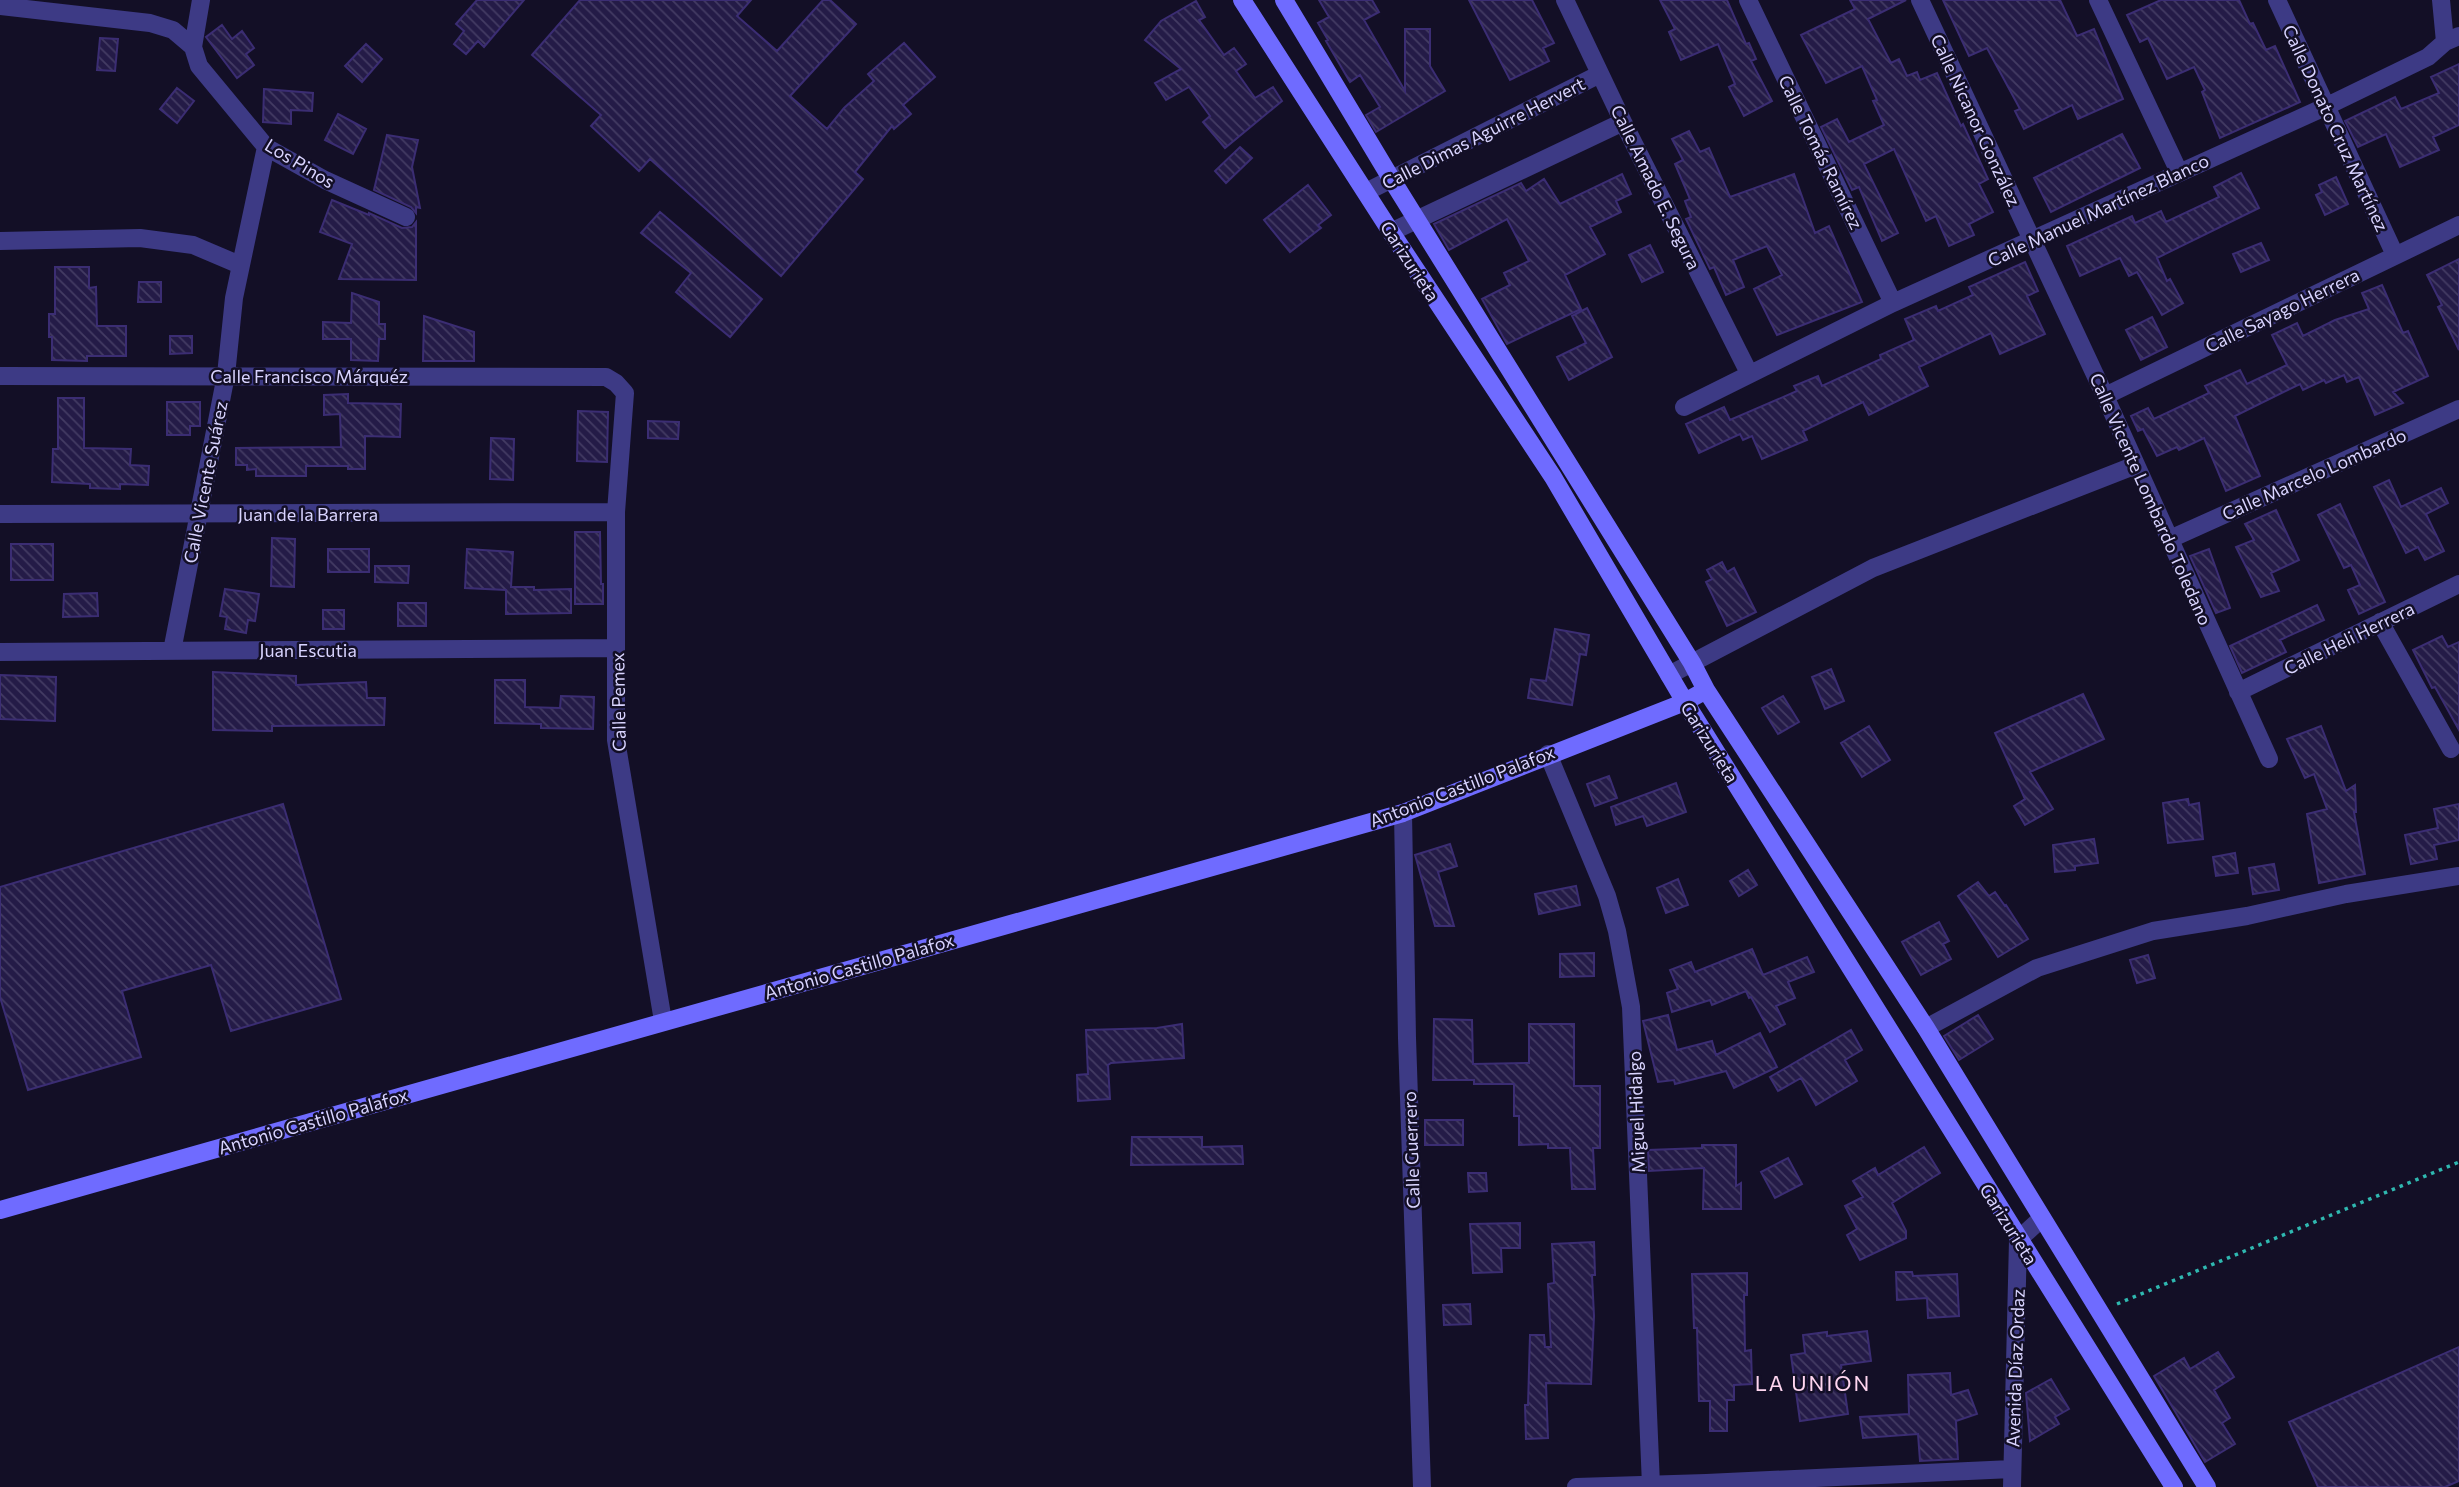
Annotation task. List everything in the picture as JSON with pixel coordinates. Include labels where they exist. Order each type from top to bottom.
[{"type":"main road","name":"Garizurieta","points":[[1242,0],[1553,477],[1685,702],[2174,1487]]},
{"type":"main road","name":"Garizurieta","points":[[1284,0],[1392,180],[1692,663],[1706,690],[1926,1028],[2207,1487]]},
{"type":"main road","name":"Antonio Castillo Palafox","points":[[0,1210],[1403,813],[1685,702],[1706,690]]},
{"type":"main road","points":[[2127,1409],[2152,1398]]},
{"type":"street","points":[[193,47],[201,0]]},
{"type":"street","name":"Calle Amado E. Segura","points":[[1565,0],[1749,373]]},
{"type":"street","name":"Calle Tomás Ramírez","points":[[1748,0],[1893,303]]},
{"type":"street","name":"Calle Nicanor González","points":[[1920,0],[2033,240]]},
{"type":"street","points":[[2098,0],[2179,172]]},
{"type":"street","name":"Calle Donato Cruz Martínez","points":[[2277,0],[2395,255]]},
{"type":"street","points":[[2441,0],[2452,39]]},
{"type":"street","points":[[0,6],[150,23],[173,30],[193,47]]},
{"type":"street","name":"Calle Manuel Martínez Blanco","points":[[1684,407],[1893,303],[2327,106],[2428,57],[2452,39]]},
{"type":"street","name":"Los Pinos","points":[[193,47],[199,66],[266,147],[325,180],[406,217]]},
{"type":"street","name":"Calle Dimas Aguirre Hervert","points":[[1366,192],[1600,74]]},
{"type":"street","points":[[1391,232],[1623,122]]},
{"type":"street","name":"Calle Vicente Suárez","points":[[173,651],[197,514],[226,375],[240,265],[266,147]]},
{"type":"street","name":"Calle Sayago Herrera","points":[[2105,396],[2459,225]]},
{"type":"street","points":[[0,241],[140,238],[193,245],[240,265]]},
{"type":"street","name":"Calle Vicente Lombardo Toledano","points":[[2033,240],[2269,759]]},
{"type":"street","name":"Calle Francisco Márquéz","points":[[0,376],[606,377],[617,383]]},
{"type":"street","name":"Calle Pemex","points":[[617,383],[625,393],[617,512],[616,740],[663,1021]]},
{"type":"street","name":"Calle Marcelo Lombardo","points":[[2170,539],[2459,409]]},
{"type":"street","points":[[1669,675],[1873,568],[2136,465]]},
{"type":"street","name":"Juan de la Barrera","points":[[0,514],[617,512]]},
{"type":"street","name":"Calle Heli Herrera","points":[[2238,692],[2459,584]]},
{"type":"street","points":[[2380,622],[2451,749]]},
{"type":"street","name":"Juan Escutia","points":[[0,652],[617,648]]},
{"type":"street","name":"Miguel Hidalgo","points":[[1548,754],[1607,896],[1617,931],[1631,1007],[1651,1485]]},
{"type":"street","name":"Calle Guerrero","points":[[1403,813],[1407,1038],[1422,1487]]},
{"type":"street","points":[[1926,1028],[2037,968],[2153,931],[2248,916],[2346,894],[2459,876]]},
{"type":"street","points":[[2018,1240],[2042,1217]]},
{"type":"street","name":"Avenida Díaz Ordaz","points":[[2012,1478],[2018,1240]]},
{"type":"street","points":[[1576,1487],[2012,1478]]},
{"type":"path","points":[[2099,1311],[2459,1162]]},
{"type":"building","points":[[477,0],[524,0],[484,47],[478,41],[466,54],[454,44],[464,31],[456,24]]},
{"type":"building","points":[[580,0],[751,0],[737,16],[777,51],[823,0],[830,0],[856,24],[790,96],[827,129],[844,108],[874,81],[868,74],[904,43],[935,77],[903,105],[911,114],[894,129],[892,126],[855,172],[863,179],[781,276],[650,159],[639,171],[591,126],[601,115],[532,55]]},
{"type":"building","points":[[1319,0],[1372,0],[1379,12],[1364,20],[1405,91],[1405,29],[1430,29],[1430,66],[1445,91],[1376,132],[1366,115],[1380,107],[1360,75],[1350,82],[1326,41],[1328,40],[1318,23],[1329,17]]},
{"type":"building","points":[[1469,0],[1532,0],[1554,43],[1543,48],[1549,61],[1510,80]]},
{"type":"building","points":[[1660,0],[1727,0],[1746,44],[1749,43],[1756,59],[1751,61],[1772,101],[1744,116],[1729,87],[1735,84],[1718,44],[1681,60],[1669,32],[1675,29]]},
{"type":"building","points":[[1850,0],[1906,0],[1868,19],[1891,63],[1899,59],[1907,76],[1917,72],[1920,80],[1937,73],[1961,126],[1963,124],[1988,179],[1979,184],[1993,212],[1969,224],[1974,235],[1949,246],[1936,216],[1926,221],[1894,149],[1864,164],[1898,233],[1882,241],[1859,187],[1852,190],[1821,127],[1837,119],[1849,142],[1884,125],[1873,101],[1877,100],[1862,66],[1826,83],[1801,35],[1855,9]]},
{"type":"building","points":[[1943,0],[2060,0],[2077,36],[2094,29],[2123,99],[2078,119],[2072,105],[2024,129],[2015,111],[2020,109],[1987,48],[1969,56]]},
{"type":"building","points":[[2161,0],[2239,0],[2266,50],[2275,46],[2300,102],[2220,138],[2202,92],[2205,90],[2194,67],[2167,79],[2148,38],[2140,42],[2127,15]]},
{"type":"building","points":[[1196,1],[1205,17],[1199,20],[1224,55],[1234,48],[1246,64],[1236,71],[1255,98],[1273,87],[1282,101],[1225,148],[1203,122],[1210,116],[1189,87],[1166,100],[1155,83],[1181,69],[1145,40],[1161,21]]},
{"type":"building","points":[[222,25],[232,39],[242,31],[254,48],[246,54],[254,65],[237,78],[206,37]]},
{"type":"building","points":[[100,38],[118,39],[115,71],[97,70]]},
{"type":"building","points":[[366,44],[382,59],[362,82],[345,66]]},
{"type":"building","points":[[2459,64],[2459,125],[2433,137],[2439,150],[2400,167],[2386,134],[2358,147],[2345,121],[2395,97],[2401,109],[2439,93],[2431,77]]},
{"type":"building","points":[[177,88],[194,101],[177,123],[160,109]]},
{"type":"building","points":[[264,89],[313,93],[312,111],[291,110],[291,124],[263,122]]},
{"type":"building","points":[[338,114],[366,129],[353,154],[325,140]]},
{"type":"building","points":[[1689,131],[1700,152],[1709,148],[1730,197],[1794,174],[1815,233],[1829,226],[1862,302],[1777,335],[1754,289],[1782,275],[1767,246],[1733,260],[1744,287],[1726,295],[1714,267],[1710,269],[1686,219],[1691,217],[1685,201],[1690,199],[1675,164],[1683,160],[1672,139]]},
{"type":"building","points":[[2122,134],[2140,168],[2051,212],[2034,178]]},
{"type":"building","points":[[387,135],[418,140],[412,167],[420,208],[416,207],[416,213],[411,207],[374,190]]},
{"type":"building","points":[[1240,147],[1252,158],[1226,183],[1215,171]]},
{"type":"building","points":[[2241,173],[2259,208],[2157,258],[2167,281],[2170,279],[2183,303],[2162,315],[2137,272],[2129,276],[2120,258],[2080,276],[2067,246],[2132,216],[2135,223],[2161,211],[2166,222],[2219,197],[2214,187]]},
{"type":"building","points":[[1622,174],[1631,194],[1616,201],[1621,212],[1590,227],[1605,254],[1565,275],[1581,309],[1507,344],[1482,299],[1510,285],[1504,273],[1529,261],[1507,219],[1449,250],[1434,224],[1521,183],[1526,191],[1544,179],[1560,204]]},
{"type":"building","points":[[2336,177],[2348,204],[2325,215],[2316,195],[2322,192],[2319,185]]},
{"type":"building","points":[[1308,185],[1331,215],[1318,225],[1321,228],[1290,252],[1264,220]]},
{"type":"building","points":[[332,200],[402,228],[412,227],[416,222],[416,280],[339,279],[352,244],[320,232]]},
{"type":"building","points":[[660,212],[762,299],[730,337],[676,292],[691,273],[641,233]]},
{"type":"building","points":[[2261,243],[2269,260],[2241,272],[2233,254]]},
{"type":"building","points":[[1650,245],[1663,272],[1642,282],[1629,255]]},
{"type":"building","points":[[2459,259],[2459,350],[2438,307],[2442,305],[2427,275]]},
{"type":"building","points":[[2025,262],[2038,291],[2027,296],[2045,334],[2000,354],[1991,333],[1919,367],[1928,386],[1869,415],[1863,402],[1803,431],[1807,440],[1762,459],[1752,436],[1743,440],[1740,434],[1699,453],[1686,424],[1724,407],[1730,420],[1797,391],[1794,386],[1818,376],[1822,386],[1881,359],[1880,355],[1914,340],[1905,319],[1936,306],[1938,311],[1973,295],[1969,287]]},
{"type":"building","points":[[55,267],[89,267],[89,288],[96,287],[97,326],[126,326],[126,356],[87,356],[87,361],[52,360],[49,314],[55,314]]},
{"type":"building","points":[[139,282],[161,282],[161,302],[138,302]]},
{"type":"building","points":[[2382,285],[2403,333],[2408,331],[2428,376],[2393,392],[2403,403],[2375,415],[2359,377],[2347,382],[2344,375],[2326,383],[2324,380],[2303,390],[2300,384],[2235,416],[2260,476],[2226,491],[2204,438],[2179,450],[2177,447],[2157,456],[2143,429],[2138,431],[2131,416],[2148,408],[2154,419],[2209,393],[2205,386],[2240,370],[2247,384],[2287,365],[2272,335],[2297,323],[2303,336],[2335,320],[2369,309],[2362,293]]},
{"type":"building","points":[[352,293],[379,302],[379,324],[385,324],[385,339],[379,339],[378,361],[351,360],[351,339],[323,339],[323,322],[351,323]]},
{"type":"building","points":[[1587,308],[1612,357],[1569,380],[1557,357],[1586,343],[1572,316]]},
{"type":"building","points":[[424,316],[474,332],[474,361],[423,361]]},
{"type":"building","points":[[2152,317],[2167,347],[2141,360],[2126,330]]},
{"type":"building","points":[[170,336],[192,336],[192,353],[170,354]]},
{"type":"building","points":[[348,394],[348,403],[401,404],[400,437],[365,436],[365,469],[348,469],[348,466],[306,466],[306,476],[256,476],[256,469],[247,470],[247,465],[236,465],[236,448],[341,447],[340,414],[324,415],[324,395]]},
{"type":"building","points":[[58,398],[84,398],[84,448],[131,449],[130,465],[149,466],[148,485],[120,484],[120,489],[52,482],[53,449],[58,449]]},
{"type":"building","points":[[167,402],[200,402],[200,426],[190,426],[190,435],[167,435]]},
{"type":"building","points":[[578,411],[608,412],[607,462],[577,461]]},
{"type":"building","points":[[648,421],[679,422],[678,439],[648,438]]},
{"type":"building","points":[[491,438],[514,439],[513,480],[490,479]]},
{"type":"building","points":[[2389,480],[2401,507],[2441,488],[2448,503],[2426,514],[2444,551],[2425,560],[2418,547],[2406,553],[2374,487]]},
{"type":"building","points":[[2340,504],[2385,602],[2359,614],[2348,590],[2360,585],[2351,565],[2344,568],[2318,515]]},
{"type":"building","points":[[2276,510],[2299,560],[2271,573],[2279,591],[2261,597],[2236,547],[2254,540],[2245,524]]},
{"type":"building","points":[[575,532],[600,532],[603,604],[575,604]]},
{"type":"building","points":[[272,538],[295,539],[294,587],[271,586]]},
{"type":"building","points":[[11,544],[53,544],[53,580],[11,580]]},
{"type":"building","points":[[328,549],[369,549],[369,572],[328,572]]},
{"type":"building","points":[[467,549],[513,552],[511,587],[534,587],[534,590],[571,589],[571,613],[506,614],[506,590],[465,588]]},
{"type":"building","points":[[2209,549],[2230,608],[2216,613],[2190,556]]},
{"type":"building","points":[[1722,562],[1727,572],[1734,568],[1756,612],[1727,626],[1706,582],[1712,579],[1707,570]]},
{"type":"building","points":[[375,566],[409,566],[408,583],[375,582]]},
{"type":"building","points":[[225,589],[259,594],[255,621],[248,620],[246,633],[225,629],[227,617],[220,616]]},
{"type":"building","points":[[97,593],[98,616],[63,617],[64,594]]},
{"type":"building","points":[[398,603],[426,603],[426,626],[398,626]]},
{"type":"building","points":[[2317,605],[2324,620],[2280,640],[2286,652],[2242,673],[2230,646]]},
{"type":"building","points":[[323,610],[344,610],[344,629],[323,629]]},
{"type":"building","points":[[1555,629],[1589,635],[1586,655],[1580,654],[1572,705],[1528,698],[1531,679],[1546,681]]},
{"type":"building","points":[[2442,636],[2448,647],[2459,642],[2459,730],[2435,687],[2432,688],[2413,650]]},
{"type":"building","points":[[1831,669],[1844,701],[1825,709],[1812,677]]},
{"type":"building","points":[[213,672],[296,676],[296,685],[366,682],[367,698],[385,698],[384,725],[272,726],[272,731],[213,730]]},
{"type":"building","points":[[0,675],[56,677],[55,721],[0,719]]},
{"type":"building","points":[[495,680],[525,680],[525,707],[560,708],[561,696],[594,697],[593,729],[541,728],[541,724],[495,723]]},
{"type":"building","points":[[2083,694],[2104,739],[2030,772],[2053,809],[2025,825],[2014,806],[2025,799],[1995,733]]},
{"type":"building","points":[[1783,696],[1799,722],[1778,734],[1762,708]]},
{"type":"building","points":[[1869,726],[1890,760],[1862,777],[1841,743]]},
{"type":"building","points":[[2321,726],[2346,791],[2355,785],[2354,812],[2365,874],[2319,883],[2307,814],[2327,809],[2314,774],[2305,778],[2287,739]]},
{"type":"building","points":[[1609,776],[1617,798],[1595,806],[1587,784]]},
{"type":"building","points":[[1676,783],[1686,812],[1647,826],[1643,816],[1616,825],[1611,807]]},
{"type":"building","points":[[2188,799],[2189,805],[2199,803],[2203,839],[2168,843],[2163,803]]},
{"type":"building","points":[[283,804],[341,999],[231,1031],[211,965],[122,991],[141,1057],[28,1090],[0,997],[0,887]]},
{"type":"building","points":[[2459,804],[2459,840],[2434,845],[2437,859],[2411,864],[2405,835],[2438,828],[2434,809]]},
{"type":"building","points":[[2094,839],[2098,863],[2075,866],[2075,870],[2055,872],[2053,845]]},
{"type":"building","points":[[1450,844],[1457,866],[1438,872],[1454,926],[1435,926],[1415,855]]},
{"type":"building","points":[[2235,853],[2238,873],[2216,876],[2213,857]]},
{"type":"building","points":[[2274,864],[2279,890],[2253,894],[2249,868]]},
{"type":"building","points":[[1748,870],[1757,885],[1739,896],[1730,881]]},
{"type":"building","points":[[1678,879],[1688,905],[1666,913],[1657,888]]},
{"type":"building","points":[[1978,882],[1989,896],[1995,892],[2028,939],[1998,957],[1958,896]]},
{"type":"building","points":[[1576,886],[1580,905],[1539,914],[1535,894]]},
{"type":"building","points":[[1939,922],[1949,941],[1943,944],[1951,959],[1921,975],[1902,942]]},
{"type":"building","points":[[1752,949],[1763,975],[1807,957],[1814,972],[1788,982],[1795,998],[1776,1006],[1785,1024],[1770,1032],[1746,991],[1712,1005],[1710,1000],[1672,1012],[1667,993],[1678,989],[1670,970],[1691,962],[1695,972]]},
{"type":"building","points":[[1594,953],[1594,976],[1560,977],[1560,954]]},
{"type":"building","points":[[2148,955],[2155,978],[2137,983],[2130,960]]},
{"type":"building","points":[[1668,1015],[1677,1050],[1712,1041],[1716,1055],[1760,1033],[1777,1067],[1734,1088],[1726,1071],[1675,1084],[1674,1080],[1658,1082],[1643,1021]]},
{"type":"building","points":[[1978,1015],[1993,1039],[1959,1060],[1944,1036]]},
{"type":"building","points":[[1434,1019],[1472,1020],[1473,1064],[1529,1063],[1529,1024],[1574,1024],[1574,1086],[1600,1086],[1600,1148],[1593,1148],[1595,1189],[1572,1189],[1570,1148],[1548,1148],[1548,1144],[1519,1145],[1519,1116],[1514,1116],[1514,1084],[1433,1080]]},
{"type":"building","points":[[1182,1024],[1184,1058],[1111,1063],[1108,1065],[1110,1099],[1078,1101],[1077,1075],[1088,1074],[1086,1030],[1157,1028]]},
{"type":"building","points":[[1851,1030],[1862,1050],[1845,1060],[1857,1081],[1816,1105],[1801,1078],[1778,1091],[1770,1077]]},
{"type":"building","points":[[1425,1120],[1463,1120],[1463,1145],[1425,1145]]},
{"type":"building","points":[[1132,1137],[1202,1137],[1202,1147],[1242,1146],[1243,1164],[1131,1165]]},
{"type":"building","points":[[1702,1145],[1736,1145],[1736,1186],[1741,1183],[1741,1209],[1703,1209],[1704,1168],[1649,1171],[1648,1150],[1702,1148]]},
{"type":"building","points":[[1924,1147],[1940,1173],[1892,1203],[1906,1231],[1906,1238],[1860,1260],[1847,1235],[1857,1229],[1845,1206],[1863,1197],[1853,1181],[1875,1168],[1878,1175]]},
{"type":"building","points":[[1788,1158],[1802,1184],[1775,1198],[1761,1172]]},
{"type":"building","points":[[1468,1173],[1486,1173],[1487,1191],[1469,1192]]},
{"type":"building","points":[[1520,1223],[1520,1248],[1501,1248],[1502,1272],[1473,1273],[1470,1224]]},
{"type":"building","points":[[1594,1242],[1591,1384],[1546,1383],[1548,1438],[1526,1439],[1525,1405],[1528,1405],[1530,1335],[1544,1335],[1545,1347],[1551,1347],[1548,1284],[1554,1283],[1552,1244]]},
{"type":"building","points":[[1896,1272],[1912,1272],[1913,1276],[1957,1274],[1959,1316],[1928,1318],[1927,1298],[1897,1300]]},
{"type":"building","points":[[1747,1273],[1747,1295],[1744,1295],[1745,1351],[1751,1350],[1752,1384],[1734,1385],[1734,1400],[1727,1400],[1727,1431],[1710,1431],[1710,1401],[1699,1401],[1692,1274]]},
{"type":"building","points":[[1470,1304],[1471,1324],[1444,1325],[1443,1305]]},
{"type":"building","points":[[1867,1331],[1871,1361],[1841,1365],[1848,1414],[1800,1421],[1791,1355],[1805,1353],[1803,1335],[1827,1332],[1827,1336]]},
{"type":"building","points":[[2459,1347],[2459,1481],[2445,1487],[2318,1487],[2289,1422]]},
{"type":"building","points":[[2218,1352],[2234,1377],[2214,1390],[2230,1418],[2222,1423],[2235,1444],[2205,1462],[2154,1376],[2184,1358],[2190,1369]]},
{"type":"building","points":[[1950,1373],[1951,1395],[1968,1390],[1977,1414],[1956,1421],[1958,1459],[1920,1461],[1918,1434],[1863,1438],[1860,1417],[1909,1414],[1908,1375]]},
{"type":"building","points":[[2051,1379],[2069,1409],[2055,1417],[2059,1424],[2030,1441],[2026,1393]]},
{"type":"district","name":"LA UNIÓN","points":[[1813,1382]]}]
